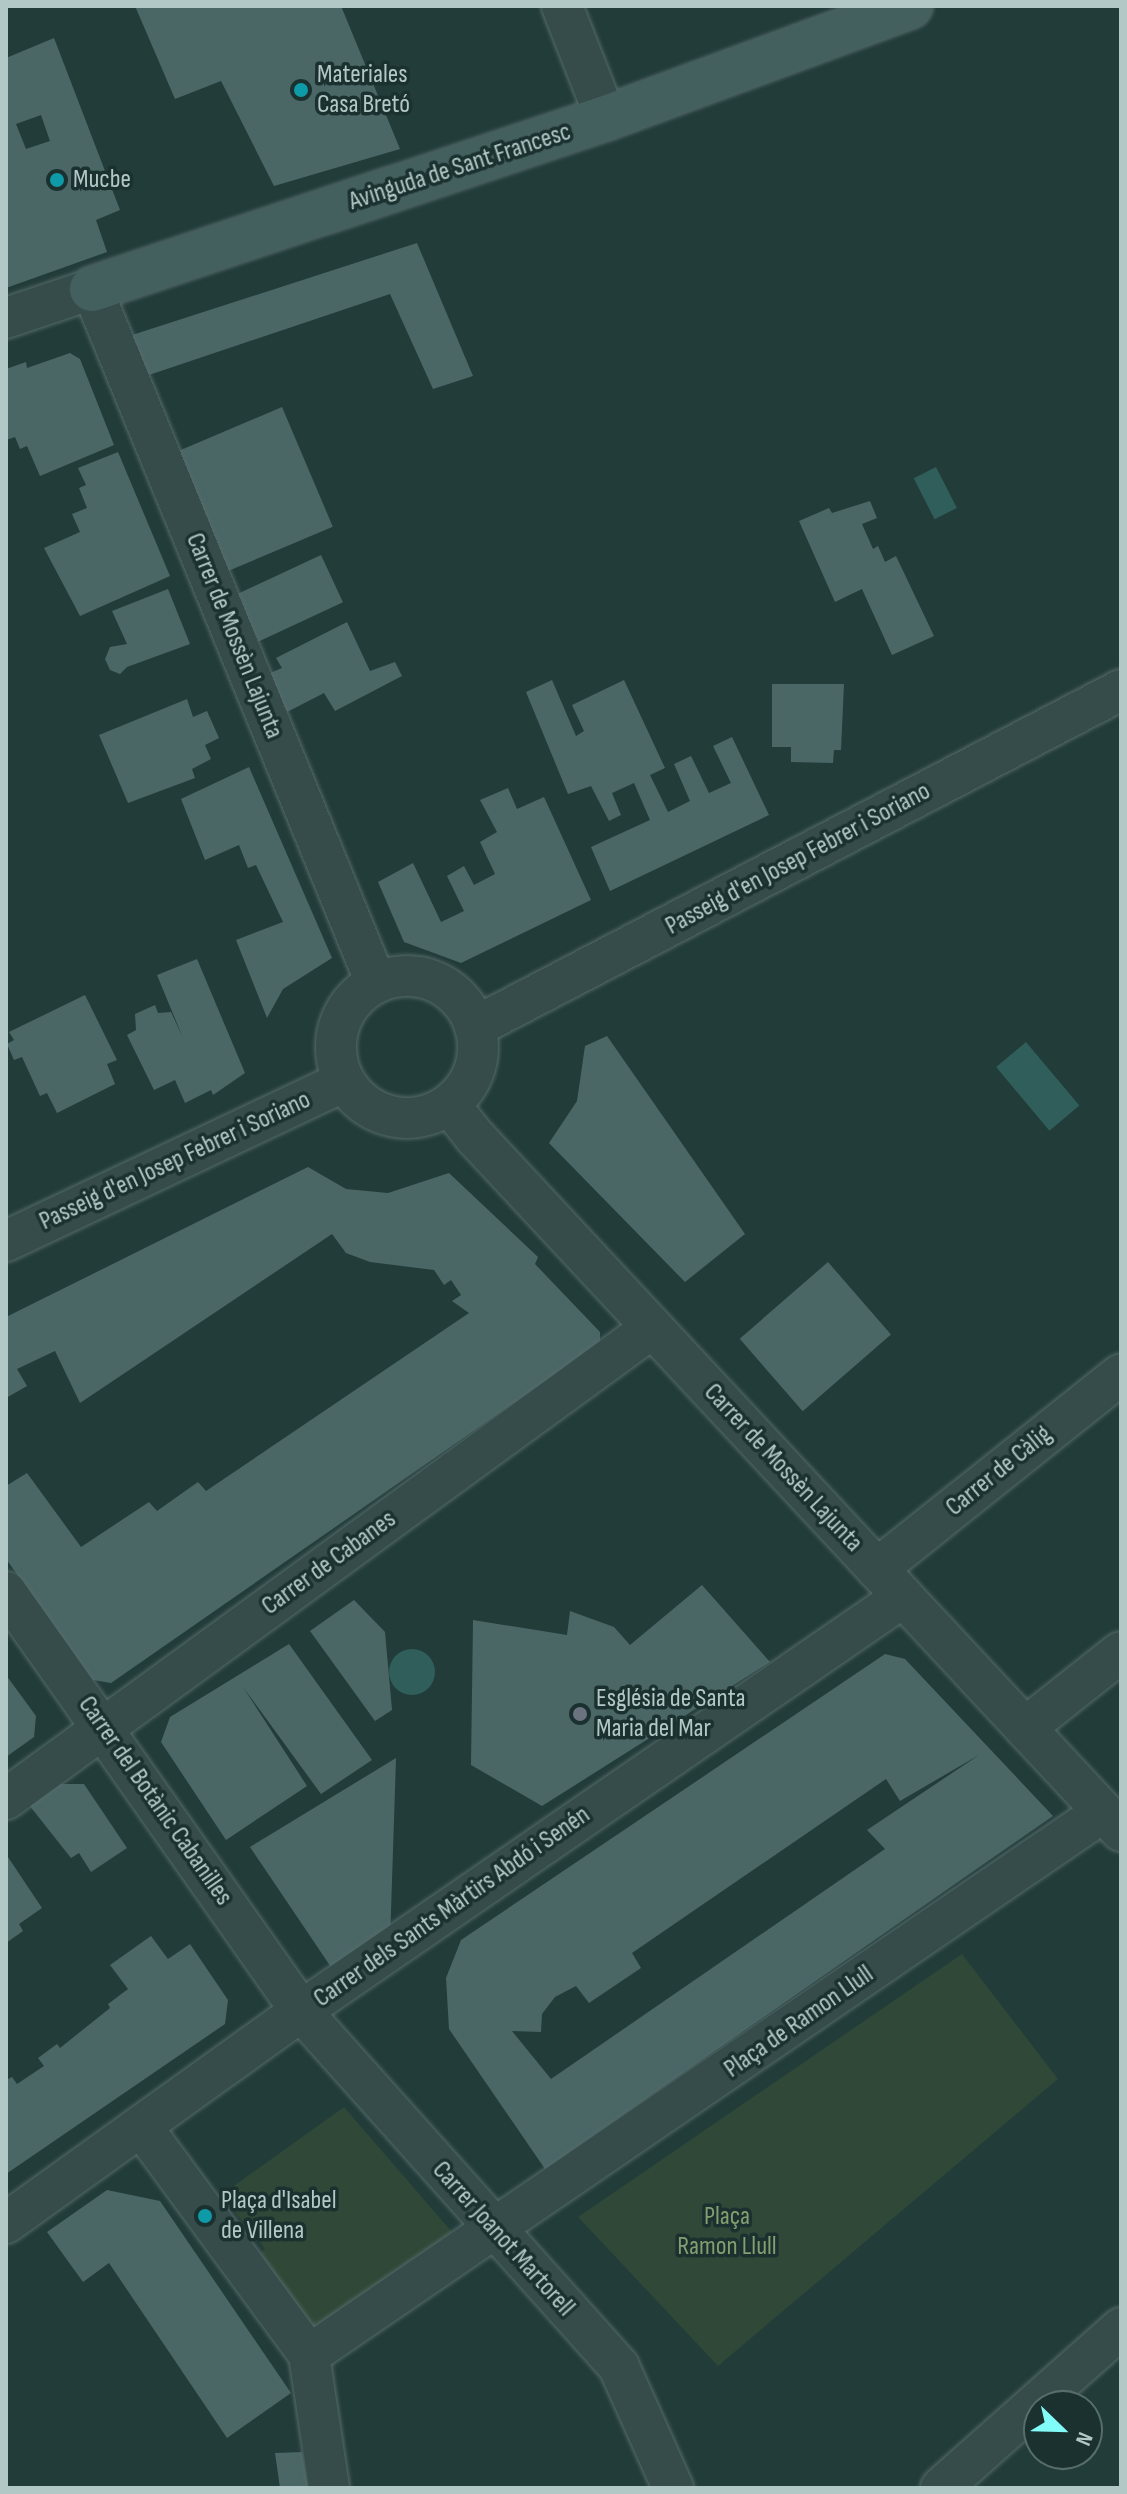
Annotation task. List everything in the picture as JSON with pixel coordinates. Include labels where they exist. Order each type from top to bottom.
[{"type":"street","points":[[562,6],[606,118]]},
{"type":"street","name":"Avinguda de Sant Francesc","points":[[6,318],[606,118],[888,9]]},
{"type":"street","name":"Carrer de Mossèn Lajunta","points":[[92,289],[376,983]]},
{"type":"street","name":"Passeig d'en Josep Febrer i Soriano","points":[[475,1027],[1121,690]]},
{"type":"street","points":[[416,976],[436,982],[453,993],[475,1027],[475,1067],[453,1102],[435,1113],[394,1118],[374,1111],[343,1082],[336,1037],[357,996],[376,983],[416,976]]},
{"type":"street","name":"Passeig d'en Josep Febrer i Soriano","points":[[6,1241],[343,1082]]},
{"type":"street","name":"Carrer de Mossèn Lajunta","points":[[453,1102],[453,1109],[476,1138],[1112,1821]]},
{"type":"street","name":"Carrer de Cabanes","points":[[6,1799],[652,1328]]},
{"type":"street","name":"Carrer de Càlig","points":[[890,1583],[1121,1374]]},
{"type":"street","name":"Carrer dels Sants Màrtirs Abdó i Senén","points":[[6,2223],[890,1583]]},
{"type":"street","name":"Carrer del Botànic Cabanilles","points":[[6,1592],[106,1729],[301,2011]]},
{"type":"street","points":[[1025,1728],[1121,1652]]},
{"type":"street","name":"Plaça de Ramon Llull","points":[[495,2231],[1112,1821]]},
{"type":"street","name":"Carrer Joanot Martorell","points":[[301,2011],[619,2367],[673,2488]]},
{"type":"street","points":[[141,2126],[309,2355],[329,2488]]},
{"type":"street","points":[[309,2355],[495,2231]]},
{"type":"street","points":[[941,2488],[1121,2328]]},
{"type":"green space","name":"Plaça Ramon Llull","points":[[962,1954],[1058,2079],[718,2366],[578,2217]]},
{"type":"green space","points":[[344,2107],[452,2232],[312,2329],[257,2256],[265,2249],[221,2195]]},
{"type":"water","points":[[936,467],[957,508],[935,519],[914,478]]},
{"type":"water","points":[[1026,1042],[1079,1106],[1049,1131],[996,1067]]},
{"type":"water","points":[[412,1649],[428,1656],[435,1672],[428,1688],[412,1695],[396,1688],[389,1672],[396,1656]]},
{"type":"building","name":"Materiales Casa Bretó","points":[[135,6],[341,6],[400,149],[274,186],[221,81],[175,99]]},
{"type":"building","name":"Mucbe","points":[[54,38],[120,210],[96,220],[107,252],[6,288],[6,58]],"holes":[[[41,115],[50,141],[26,149],[16,124]]]},
{"type":"building","points":[[417,243],[473,376],[433,389],[390,294],[146,376],[129,336]]},
{"type":"building","points":[[70,353],[80,359],[114,445],[40,476],[27,446],[20,449],[15,437],[6,440],[6,369],[26,362],[27,368]]},
{"type":"building","points":[[282,407],[333,527],[227,572],[176,452]]},
{"type":"building","points":[[118,452],[170,576],[80,616],[44,548],[80,532],[72,514],[87,508],[79,488],[86,485],[78,468]]},
{"type":"building","points":[[870,501],[877,518],[862,524],[873,549],[878,546],[885,562],[896,556],[934,636],[892,655],[862,589],[835,602],[799,521],[829,508],[832,513]]},
{"type":"building","points":[[321,555],[343,602],[259,641],[237,594]]},
{"type":"building","points":[[168,589],[190,644],[127,667],[120,674],[110,670],[105,659],[110,647],[127,644],[112,611]]},
{"type":"building","points":[[347,622],[370,671],[395,662],[402,676],[335,711],[324,693],[287,712],[270,673],[282,668],[276,658]]},
{"type":"building","points":[[552,680],[576,736],[584,731],[572,705],[624,680],[665,768],[650,775],[668,812],[690,801],[674,764],[691,756],[709,793],[731,783],[713,746],[732,737],[769,815],[610,891],[591,847],[650,820],[634,783],[612,793],[621,815],[609,821],[591,786],[568,794],[526,692]]},
{"type":"building","points":[[772,684],[844,684],[841,750],[834,750],[833,763],[791,762],[791,747],[772,747]]},
{"type":"building","points":[[187,699],[193,717],[207,711],[219,738],[205,745],[211,759],[192,769],[195,778],[128,803],[99,735]]},
{"type":"building","points":[[249,767],[332,958],[283,989],[267,1018],[236,940],[283,922],[256,865],[248,868],[239,845],[205,860],[181,799]]},
{"type":"building","points":[[508,788],[517,809],[544,797],[591,900],[461,963],[404,942],[378,882],[413,863],[441,922],[464,911],[447,876],[464,866],[474,885],[495,874],[480,842],[497,832],[480,800]]},
{"type":"building","points":[[197,959],[245,1073],[213,1095],[211,1090],[185,1103],[175,1080],[154,1090],[127,1035],[136,1030],[135,1014],[155,1005],[158,1013],[171,1012],[183,1038],[157,975]]},
{"type":"building","points":[[85,995],[117,1060],[107,1064],[115,1084],[57,1113],[47,1093],[40,1096],[22,1057],[14,1060],[7,1044],[14,1040],[9,1032]]},
{"type":"building","points":[[607,1036],[745,1234],[685,1282],[549,1143],[577,1101],[585,1046]]},
{"type":"building","points":[[308,1167],[346,1189],[388,1193],[449,1173],[538,1257],[535,1264],[600,1332],[600,1343],[111,1683],[93,1680],[6,1559],[6,1486],[27,1473],[81,1547],[149,1502],[157,1511],[198,1482],[206,1491],[469,1313],[452,1301],[461,1295],[451,1280],[444,1285],[434,1270],[370,1262],[346,1253],[332,1234],[80,1403],[55,1351],[17,1369],[27,1386],[6,1398],[6,1317]]},
{"type":"building","points":[[828,1262],[891,1334],[803,1411],[740,1339]]},
{"type":"building","name":"Església de Santa Maria del Mar","points":[[702,1585],[770,1662],[542,1806],[471,1765],[473,1620],[567,1635],[570,1611],[614,1627],[630,1645]]},
{"type":"building","points":[[354,1600],[385,1632],[392,1710],[375,1721],[310,1631]]},
{"type":"building","points":[[289,1644],[372,1760],[321,1794],[243,1687],[307,1786],[226,1840],[161,1742],[170,1717]]},
{"type":"building","points":[[885,1654],[905,1659],[1053,1816],[545,2169],[449,2029],[446,1978],[461,1940]],"holes":[[[979,1755],[867,1830],[885,1849],[551,2079],[512,2031],[541,2032],[542,2014],[555,1997],[576,1986],[589,2003],[641,1968],[632,1953],[886,1779],[900,1801]]]},
{"type":"building","points":[[6,1675],[36,1716],[34,1737],[6,1757]]},
{"type":"building","points":[[396,1758],[390,1942],[337,1976],[250,1847]]},
{"type":"building","points":[[59,1784],[84,1784],[127,1848],[91,1872],[79,1853],[71,1858],[29,1805]]},
{"type":"building","points":[[6,1854],[42,1908],[19,1924],[23,1931],[6,1943]]},
{"type":"building","points":[[151,1936],[168,1959],[190,1944],[228,2000],[225,2024],[6,2174],[6,2080],[12,2077],[17,2084],[44,2066],[38,2058],[57,2044],[60,2048],[110,2008],[108,2004],[128,1989],[110,1965]]},
{"type":"building","points":[[107,2190],[160,2201],[291,2393],[227,2438],[109,2263],[83,2282],[47,2232]]},
{"type":"building","points":[[302,2452],[308,2488],[280,2488],[275,2453]]},
{"type":"place","name":"Materiales Casa Bretó","points":[[301,90]]},
{"type":"place","name":"Mucbe","points":[[57,180]]},
{"type":"place","name":"Església de Santa Maria del Mar","points":[[580,1714]]},
{"type":"place","name":"Plaça d'Isabel de Villena","points":[[205,2216]]}]
